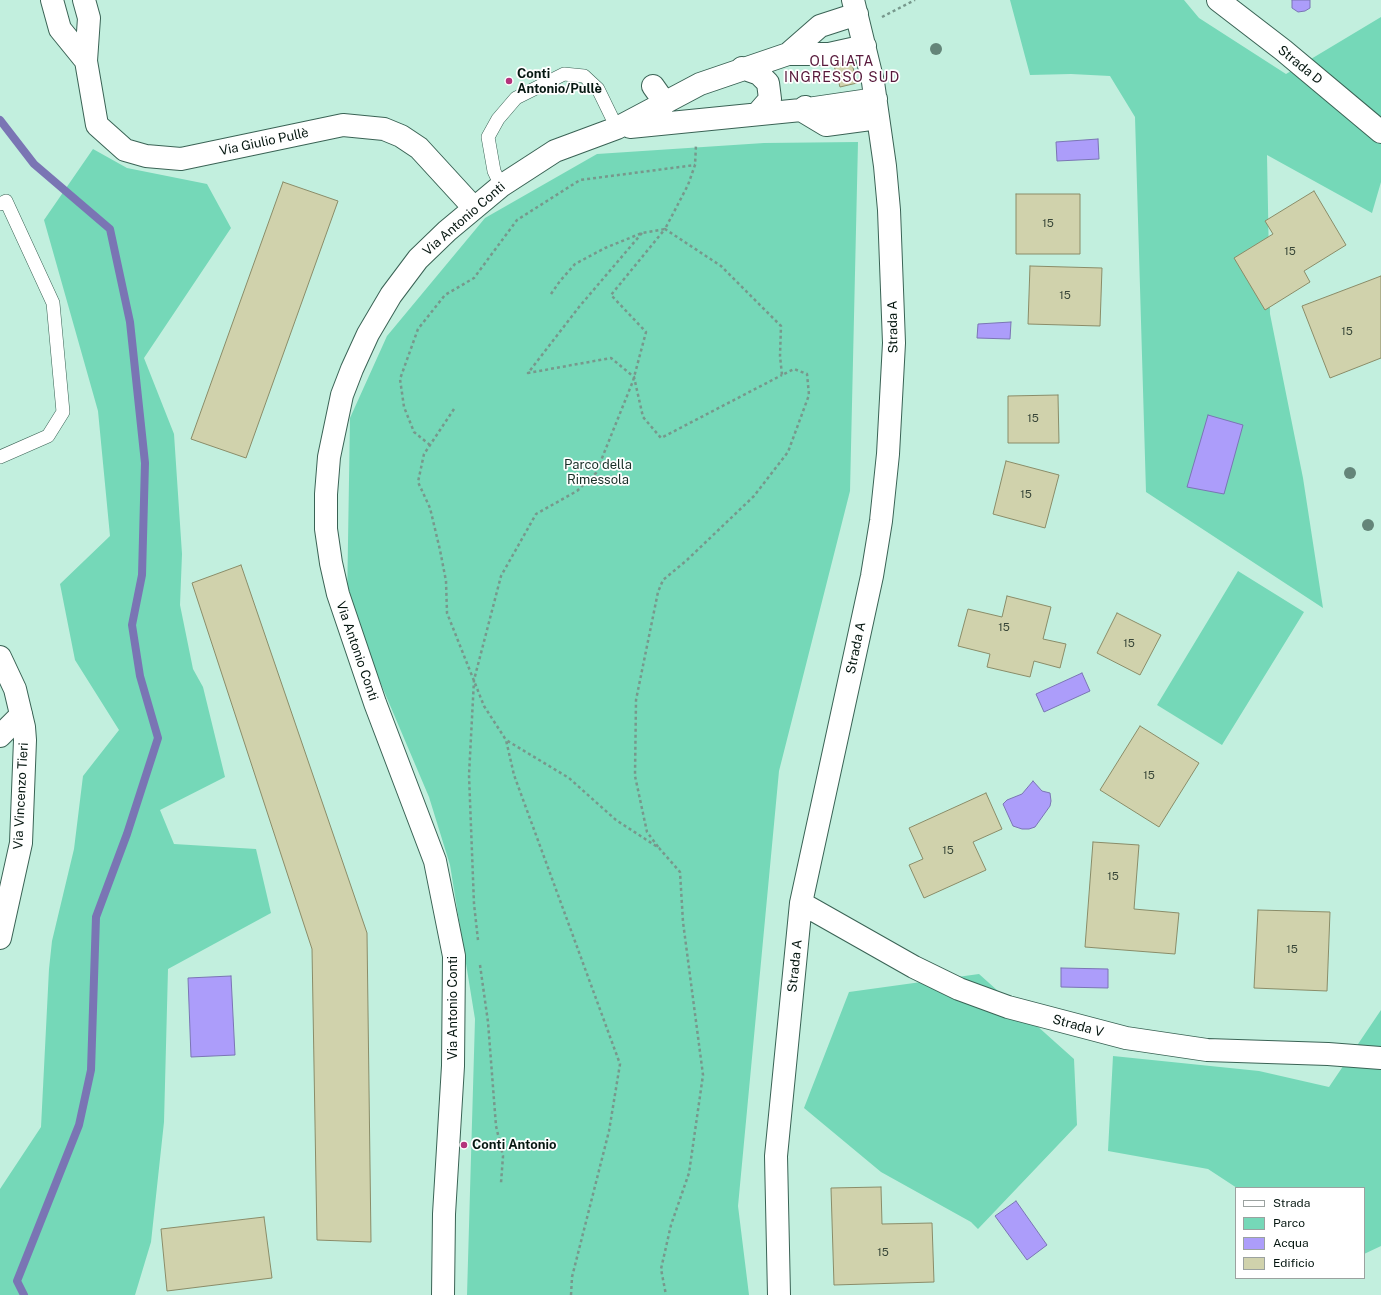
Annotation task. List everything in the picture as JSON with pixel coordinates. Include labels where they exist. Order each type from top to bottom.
[{"type":"street","name":"Via Giulio Pullè","points":[[52,0],[60,29],[86,61]]},
{"type":"street","name":"Via Giulio Pullè","points":[[84,0],[89,18],[86,61],[97,125],[125,150],[146,156],[181,159],[344,125],[384,129],[401,136],[419,148],[474,208]]},
{"type":"street","name":"Strada D","points":[[1218,0],[1283,50],[1381,132]]},
{"type":"street","points":[[788,54],[820,26],[859,24]]},
{"type":"street","points":[[617,128],[659,94],[700,84],[742,68],[788,54],[829,54],[859,24]]},
{"type":"street","name":"Strada A","points":[[779,1295],[777,1283],[776,1156],[801,903],[872,576],[881,521],[888,454],[894,343],[889,210],[876,100],[859,24]]},
{"type":"street","points":[[742,68],[759,74],[768,83],[770,99],[757,114]]},
{"type":"street","points":[[617,128],[801,110],[822,94],[876,100]]},
{"type":"street","points":[[801,110],[826,125],[876,100]]},
{"type":"street","name":"Via Antonio Conti","points":[[444,1295],[444,1214],[453,1066],[454,956],[435,861],[375,703],[338,594],[326,529],[326,494],[329,456],[342,395],[352,369],[368,334],[391,295],[418,259],[474,208],[501,186],[555,151],[617,128]]},
{"type":"street","name":"Via Vincenzo Tieri","points":[[0,657],[15,689],[25,740],[21,843],[0,938]]},
{"type":"street","points":[[0,736],[21,715]]},
{"type":"street","name":"Strada V","points":[[801,903],[920,970],[959,989],[1008,1007],[1126,1038],[1200,1049],[1328,1054],[1381,1058]]},
{"type":"lane","points":[[501,186],[494,170],[488,137],[498,119],[516,98],[564,74],[584,76],[598,89],[617,128]]},
{"type":"lane","points":[[0,204],[6,201],[53,303],[63,412],[48,436],[0,457]]},
{"type":"path","points":[[859,24],[915,0]]},
{"type":"path","points":[[478,948],[474,904],[469,775],[474,680],[501,576],[536,514],[577,491],[596,473],[634,377],[646,332],[611,295],[666,229],[688,185],[695,165],[697,120]]},
{"type":"path","points":[[430,446],[414,432],[404,407],[400,379],[418,329],[445,295],[474,278],[517,220],[580,180],[695,165]]},
{"type":"path","points":[[551,294],[575,264],[605,248],[642,233],[666,229],[721,266],[781,326],[780,356],[782,375]]},
{"type":"path","points":[[642,233],[579,307],[528,373],[610,358],[634,377],[643,417],[661,438],[794,369],[807,374],[808,395],[788,452],[754,496],[687,560],[663,580],[658,592],[636,700],[636,776],[647,832],[680,872],[683,922],[703,1075],[689,1173],[671,1225],[661,1269],[666,1295]]},
{"type":"path","points":[[454,409],[424,454],[418,482],[430,508],[440,550],[446,581],[446,613],[484,706],[506,740],[514,775],[612,1037],[620,1064],[609,1131],[572,1277],[571,1295]]},
{"type":"path","points":[[506,740],[569,778],[616,820],[659,848]]},
{"type":"path","points":[[480,962],[488,1022],[496,1126],[503,1156],[501,1183]]},
{"type":"green space","points":[[1010,0],[1184,0],[1199,18],[1286,74],[1381,17],[1381,182],[1372,213],[1267,155],[1270,314],[1303,478],[1323,608],[1146,492],[1135,117],[1110,76],[1071,74],[1030,75]]},
{"type":"green space","name":"Parco della Rimessola","points":[[858,142],[850,491],[779,771],[738,1206],[749,1295],[467,1295],[475,1019],[450,865],[429,797],[347,604],[350,418],[387,336],[485,218],[597,154],[764,143]]},
{"type":"green space","points":[[93,149],[127,168],[207,184],[231,228],[144,358],[174,434],[182,554],[180,605],[193,669],[203,687],[225,777],[160,810],[174,844],[256,849],[271,913],[168,969],[164,1122],[151,1242],[135,1295],[0,1295],[0,1189],[41,1127],[49,969],[52,941],[74,849],[83,776],[119,730],[75,660],[60,584],[110,536],[98,411],[44,220]]},
{"type":"green space","points":[[1238,571],[1304,612],[1222,745],[1157,705]]},
{"type":"green space","points":[[979,974],[1074,1059],[1077,1125],[978,1229],[971,1222],[881,1172],[804,1108],[849,992]]},
{"type":"green space","points":[[1381,1010],[1381,1246],[1365,1254],[1365,1187],[1235,1187],[1208,1169],[1108,1151],[1113,1056],[1259,1071],[1329,1087]]},
{"type":"water","points":[[1292,0],[1310,0],[1310,8],[1305,11],[1298,12],[1292,8]]},
{"type":"water","points":[[1098,139],[1099,159],[1057,161],[1056,142]]},
{"type":"water","points":[[1011,322],[1010,339],[977,338],[978,324]]},
{"type":"water","points":[[1208,415],[1243,425],[1224,494],[1187,487]]},
{"type":"water","points":[[1082,673],[1090,691],[1044,712],[1036,694]]},
{"type":"water","points":[[1033,781],[1042,791],[1050,793],[1050,806],[1035,827],[1022,829],[1013,826],[1003,804],[1007,800],[1022,794]]},
{"type":"water","points":[[1061,968],[1108,969],[1108,988],[1061,987]]},
{"type":"water","points":[[231,976],[235,1055],[191,1057],[188,978]]},
{"type":"water","points":[[1016,1201],[1047,1245],[1027,1260],[995,1216]]},
{"type":"building","points":[[850,56],[857,83],[840,87],[833,62]]},
{"type":"building","points":[[283,182],[338,201],[246,458],[191,439]]},
{"type":"building","points":[[1314,191],[1346,245],[1304,271],[1310,282],[1265,310],[1234,258],[1273,234],[1265,221]]},
{"type":"building","points":[[1016,194],[1080,194],[1080,254],[1016,254]]},
{"type":"building","points":[[1030,266],[1102,268],[1100,326],[1028,324]]},
{"type":"building","points":[[1381,276],[1381,358],[1330,378],[1302,306]]},
{"type":"building","points":[[1058,395],[1059,443],[1008,443],[1008,396]]},
{"type":"building","points":[[1006,461],[1059,475],[1045,528],[993,514]]},
{"type":"building","points":[[241,565],[367,933],[371,1242],[317,1240],[312,949],[192,583]]},
{"type":"building","points":[[1007,596],[1051,607],[1043,639],[1066,644],[1060,668],[1034,661],[1030,677],[987,667],[990,654],[958,646],[968,609],[1002,617]]},
{"type":"building","points":[[1117,613],[1161,635],[1140,675],[1097,653]]},
{"type":"building","points":[[1140,726],[1199,763],[1159,827],[1100,790]]},
{"type":"building","points":[[986,793],[1002,829],[973,842],[986,870],[924,898],[909,865],[923,859],[909,828]]},
{"type":"building","points":[[1093,842],[1139,845],[1134,909],[1179,913],[1175,954],[1085,947]]},
{"type":"building","points":[[1258,910],[1330,912],[1327,991],[1254,988]]},
{"type":"building","points":[[881,1187],[882,1224],[932,1223],[934,1282],[834,1285],[831,1188]]},
{"type":"building","points":[[264,1217],[272,1278],[167,1291],[161,1229]]},
{"type":"waterway","points":[[0,120],[34,164],[110,229],[130,322],[145,463],[142,575],[132,625],[140,676],[158,738],[127,834],[96,917],[91,1070],[79,1125],[17,1281],[24,1295]]},
{"type":"place","name":"Conti Antonio/Pullè","points":[[509,81]]},
{"type":"place","name":"Conti Antonio","points":[[464,1145]]},
{"type":"district","name":"OLGIATA INGRESSO SUD","points":[[842,70]]}]
